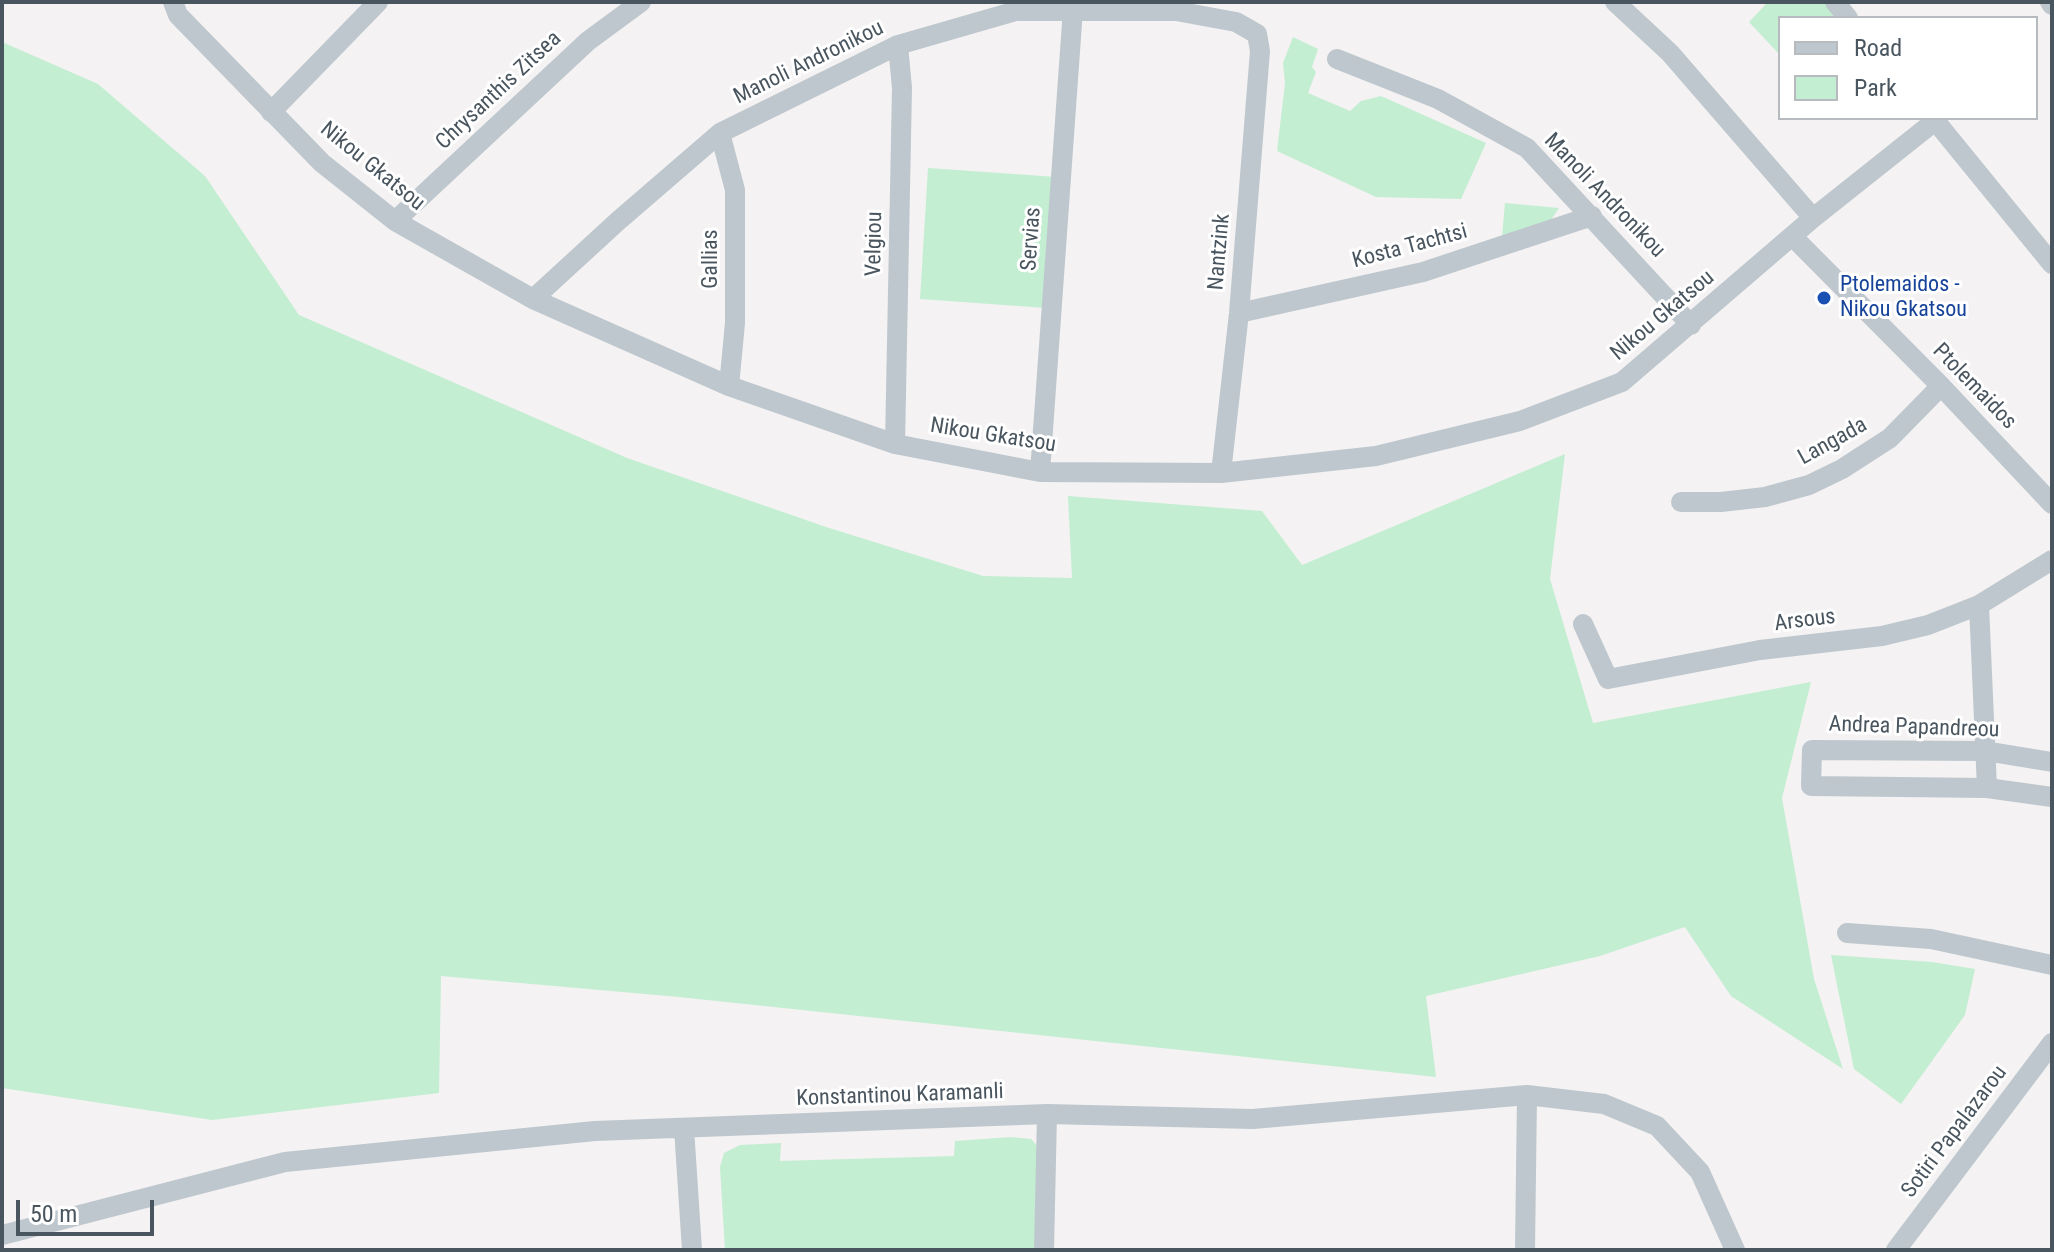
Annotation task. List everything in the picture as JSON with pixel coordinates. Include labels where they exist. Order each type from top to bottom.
[{"type":"street","name":"Nikou Gkatsou","points":[[173,2],[178,15],[322,163],[395,221],[533,299],[729,386],[895,444],[1040,472],[1221,473],[1376,456],[1520,421],[1622,382],[1933,120]]},
{"type":"street","points":[[271,112],[378,2]]},
{"type":"street","name":"Chrysanthis Zitsea","points":[[395,221],[588,41],[641,2]]},
{"type":"street","points":[[1615,2],[1670,53],[1813,218]]},
{"type":"street","name":"Manoli Andronikou","points":[[533,299],[720,133],[898,45],[1016,11],[1073,9],[1177,6],[1236,22],[1257,34]]},
{"type":"street","name":"Servias","points":[[1040,472],[1073,9]]},
{"type":"street","name":"Nantzink","points":[[1221,473],[1239,313],[1260,51],[1257,34]]},
{"type":"street","name":"Velgiou","points":[[895,444],[902,88],[898,45]]},
{"type":"street","name":"Manoli Andronikou","points":[[1337,59],[1438,99],[1527,148],[1691,325]]},
{"type":"street","points":[[1935,120],[2052,264]]},
{"type":"street","name":"Gallias","points":[[720,133],[735,190],[735,323],[729,386]]},
{"type":"street","name":"Kosta Tachtsi","points":[[1239,313],[1423,272],[1592,216]]},
{"type":"street","name":"Ptolemaidos","points":[[1793,237],[1941,386],[2052,504]]},
{"type":"street","name":"Langada","points":[[1681,502],[1765,497],[1809,485],[1842,469],[1890,438],[1941,386]]},
{"type":"street","name":"Arsous","points":[[1583,624],[1608,679],[1760,650],[1882,636],[1928,625],[1979,605],[2052,560]]},
{"type":"street","points":[[1979,605],[1987,788]]},
{"type":"street","name":"Andrea Papandreou","points":[[2052,762],[1985,751],[1812,750],[1811,786],[1987,788],[2052,797]]},
{"type":"street","points":[[1847,933],[1931,939],[2052,965]]},
{"type":"street","name":"Sotiri Papalazarou","points":[[1896,1250],[2052,1043]]},
{"type":"street","points":[[1525,1250],[1527,1095]]},
{"type":"street","name":"Konstantinou Karamanli","points":[[2,1235],[285,1162],[595,1131],[1047,1114],[1253,1119],[1527,1095],[1604,1104],[1657,1126],[1700,1172],[1735,1250]]},
{"type":"street","points":[[1044,1250],[1047,1114]]},
{"type":"street","points":[[684,1128],[692,1250]]},
{"type":"green space","points":[[1768,2],[1825,2],[1837,16],[1778,16],[1778,53],[1749,22]]},
{"type":"green space","points":[[1293,37],[1318,49],[1312,67],[1316,72],[1308,93],[1350,111],[1361,101],[1381,96],[1486,143],[1461,199],[1376,197],[1277,151],[1285,83],[1283,63]]},
{"type":"green space","points":[[2,42],[98,84],[205,176],[299,315],[627,458],[826,527],[983,576],[1072,578],[1068,496],[1262,511],[1302,565],[1565,454],[1550,579],[1593,723],[1811,682],[1782,798],[1814,979],[1843,1069],[1731,996],[1685,927],[1600,956],[1426,996],[1436,1077],[679,997],[441,976],[439,1093],[212,1120],[2,1088]]},
{"type":"green space","points":[[928,168],[1057,177],[1046,308],[920,299]]},
{"type":"green space","points":[[1505,203],[1559,208],[1551,220],[1502,237]]},
{"type":"green space","points":[[1831,955],[1932,962],[1975,969],[1965,1015],[1901,1104],[1854,1069]]},
{"type":"green space","points":[[1011,1137],[1031,1139],[1043,1152],[1039,1250],[725,1250],[720,1167],[724,1153],[740,1145],[781,1143],[780,1161],[954,1156],[955,1141]]},
{"type":"place","name":"Ptolemaidos - Nikou Gkatsou","points":[[1824,298]]}]
